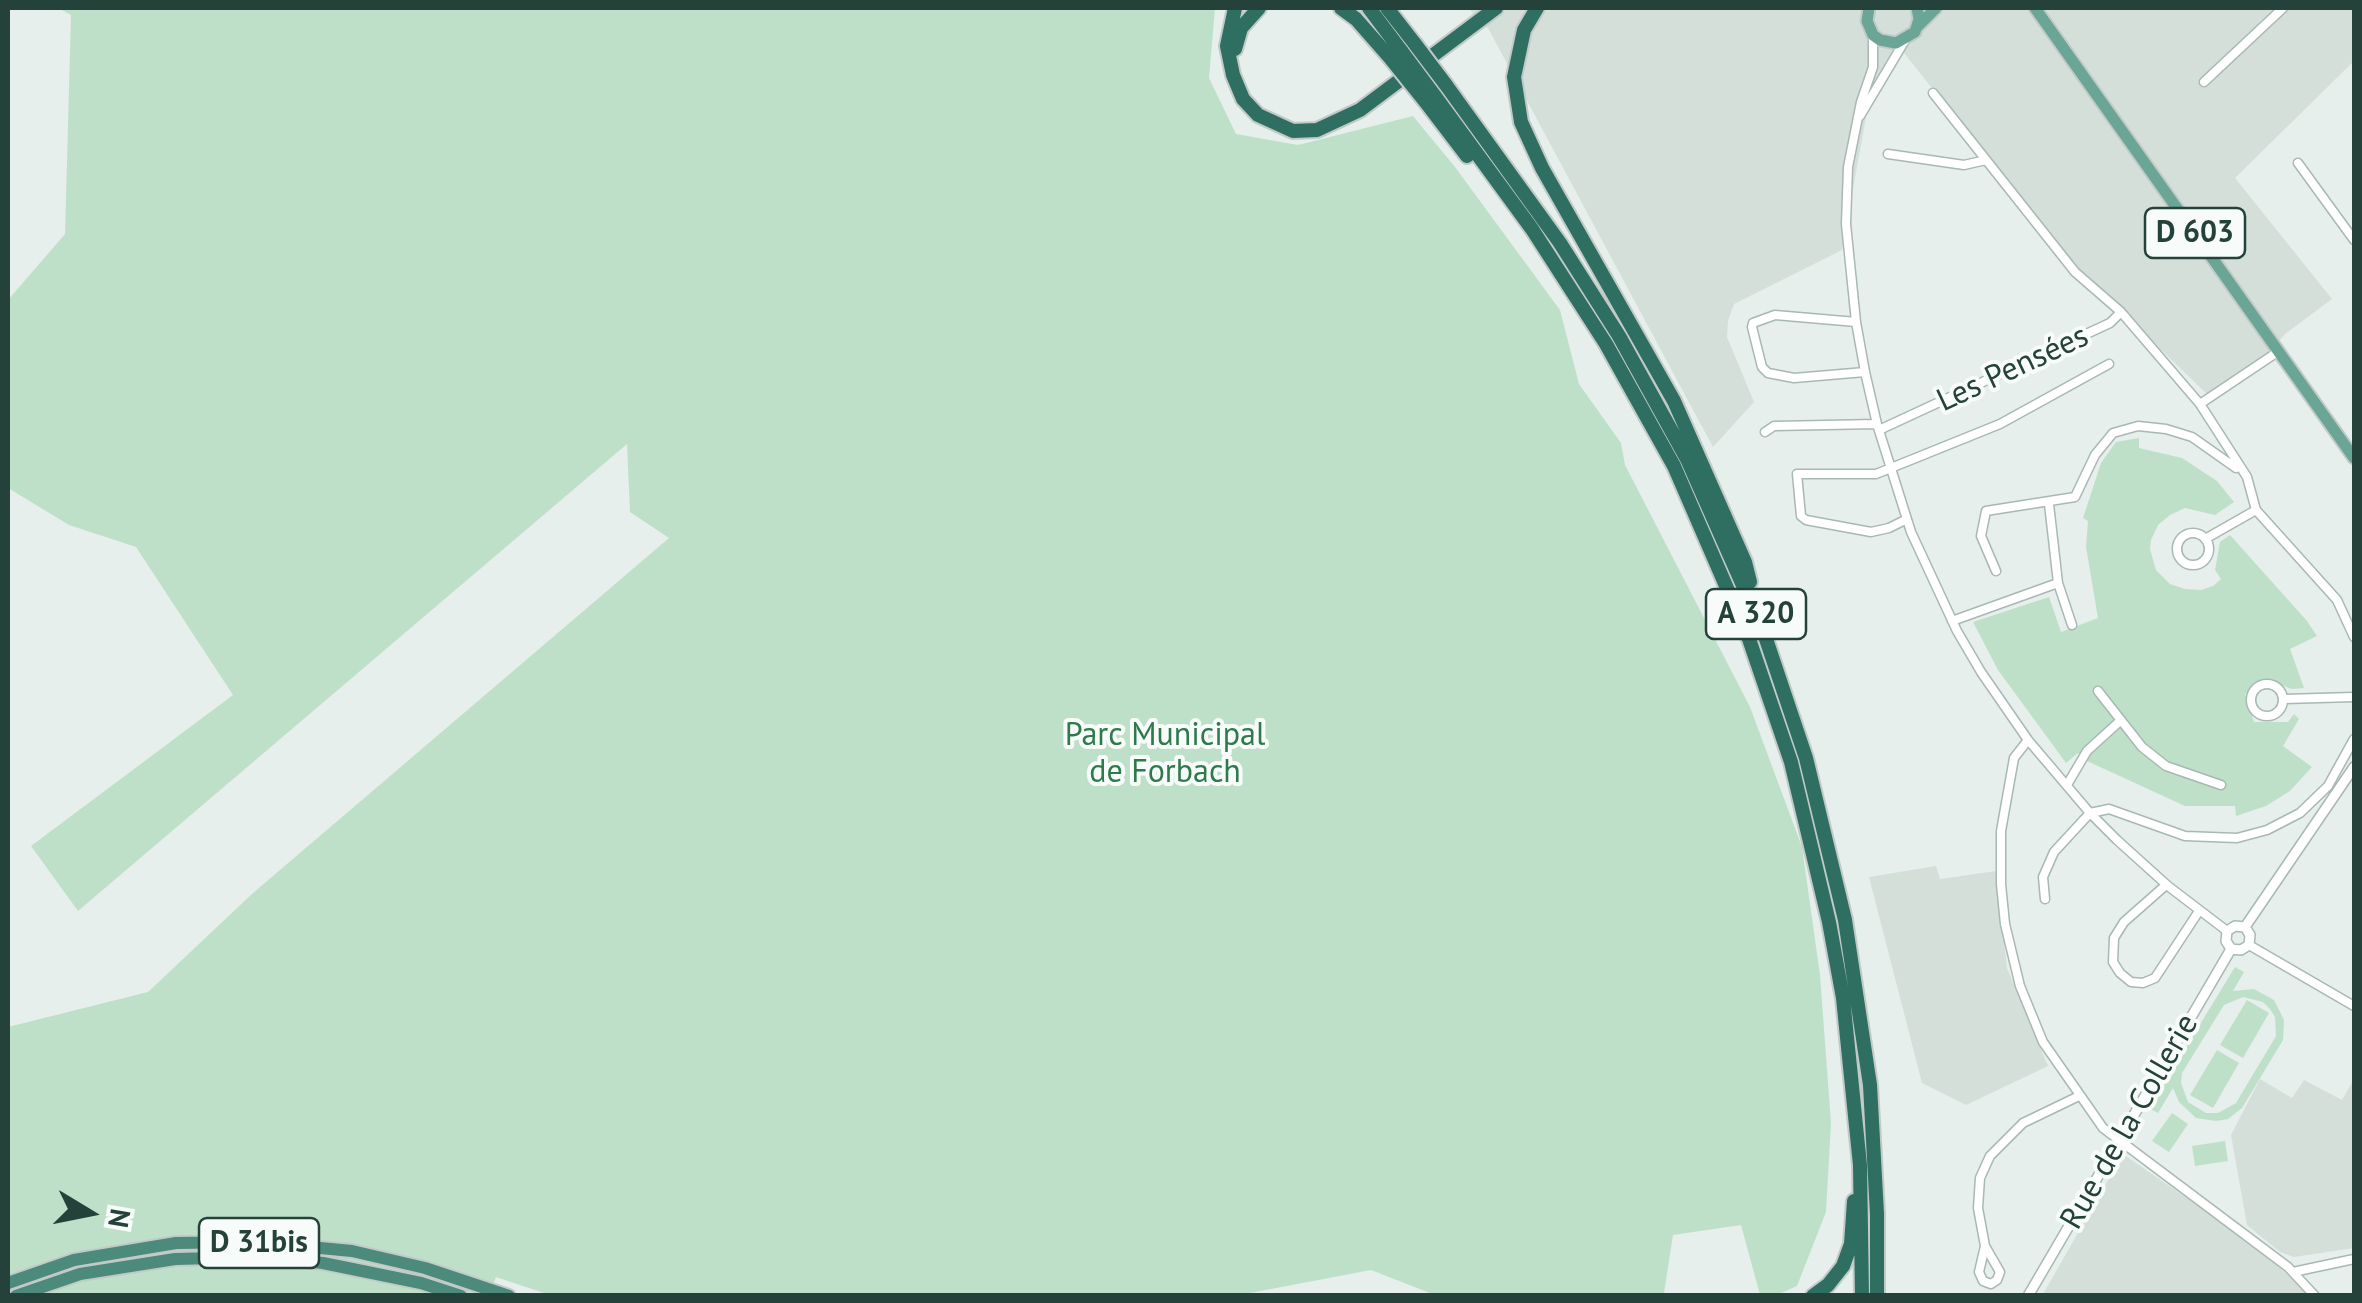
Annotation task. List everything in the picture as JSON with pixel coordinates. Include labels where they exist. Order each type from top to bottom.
[{"type":"highway","points":[[1235,8],[1227,46],[1243,100],[1258,115],[1293,131],[1317,130],[1360,110],[1496,8]]},
{"type":"highway","points":[[1233,75],[1235,46],[1242,28],[1259,8]]},
{"type":"highway","points":[[1340,8],[1403,52],[1435,94]]},
{"type":"highway","name":"A 320","points":[[1369,8],[1532,229],[1606,344],[1674,466],[1749,639],[1790,762],[1829,922],[1855,1089],[1863,1224],[1862,1296]]},
{"type":"highway","name":"A 320","points":[[1387,8],[1403,52]]},
{"type":"highway","points":[[1537,8],[1524,30],[1514,77],[1521,122],[1542,168],[1674,401],[1744,562],[1764,634]]},
{"type":"highway","name":"A 320","points":[[1435,94],[1560,243],[1619,336],[1688,459],[1764,634],[1806,758],[1845,920],[1870,1085],[1877,1296]]},
{"type":"highway","points":[[1813,1296],[1843,1266],[1851,1244],[1855,1089]]},
{"type":"highway","name":"D 31bis","points":[[8,1283],[74,1260],[176,1243],[257,1242],[352,1251],[425,1268],[509,1296]]},
{"type":"highway","name":"D 31bis","points":[[16,1296],[80,1274],[175,1259],[257,1256],[324,1263],[421,1283],[461,1296]]},
{"type":"main road","points":[[1869,8],[1867,22],[1873,35],[1888,43],[1904,41],[1936,8]]},
{"type":"main road","points":[[1917,8],[1918,26]]},
{"type":"main road","name":"D 603","points":[[2035,8],[2354,458]]},
{"type":"street","points":[[2204,82],[2279,9]]},
{"type":"street","points":[[1873,35],[1873,67],[1848,167],[1846,224],[1865,372],[1906,519],[1952,621],[1981,672],[2028,740],[2090,814],[2166,884],[2227,931]]},
{"type":"street","points":[[1858,120],[1904,41]]},
{"type":"street","name":"Les Pensées","points":[[1878,427],[2110,323],[2121,312],[2074,272],[1932,93]]},
{"type":"street","points":[[1888,154],[1964,165],[1986,160]]},
{"type":"street","points":[[2298,163],[2354,240]]},
{"type":"street","points":[[2121,312],[2200,404],[2247,477],[2256,510],[2337,600],[2354,637]]},
{"type":"street","points":[[1856,322],[1775,315],[1753,323],[1752,327],[1762,367],[1768,373],[1794,378],[1865,372]]},
{"type":"street","points":[[2200,404],[2279,352]]},
{"type":"street","points":[[1906,519],[1871,532],[1802,516],[1797,474],[1876,474],[2000,424],[2109,364]]},
{"type":"street","points":[[1765,432],[1774,426],[1878,427]]},
{"type":"street","points":[[1996,571],[1980,536],[1986,511],[2075,498],[2095,455],[2113,433],[2138,426],[2192,437],[2247,477]]},
{"type":"street","points":[[2050,504],[2058,583],[2072,625]]},
{"type":"street","points":[[2205,538],[2256,510]]},
{"type":"street","points":[[2196,533],[2205,538],[2208,552],[2200,562],[2187,564],[2179,558],[2177,544],[2182,536],[2196,533]]},
{"type":"street","points":[[1952,621],[2058,583]]},
{"type":"street","points":[[2266,684],[2281,690],[2284,700],[2280,712],[2267,717],[2256,713],[2251,700],[2258,687],[2266,684]]},
{"type":"street","points":[[2098,691],[2142,747],[2166,766],[2221,785]]},
{"type":"street","points":[[2284,700],[2354,697]]},
{"type":"street","points":[[2067,785],[2087,751],[2120,721]]},
{"type":"street","points":[[2045,899],[2043,877],[2054,852],[2090,814],[2109,809],[2185,836],[2237,838],[2267,830],[2300,814],[2328,786],[2354,739]]},
{"type":"street","points":[[2028,740],[2014,758],[2001,832],[2005,924],[2020,986],[2038,1028],[2079,1096],[2119,1142],[2293,1272],[2315,1296]]},
{"type":"street","points":[[2245,928],[2354,766]]},
{"type":"street","points":[[2166,884],[2124,922],[2114,938],[2113,962],[2120,974],[2131,982],[2144,983],[2154,978],[2198,911]]},
{"type":"street","points":[[2235,926],[2245,928],[2250,936],[2248,945],[2240,950],[2231,949],[2226,941],[2227,931],[2235,926]]},
{"type":"street","points":[[2248,945],[2354,1006]]},
{"type":"street","name":"Rue de la Collerie","points":[[2028,1296],[2231,949]]},
{"type":"street","points":[[2339,997],[2354,996]]},
{"type":"street","points":[[1984,1246],[1978,1208],[1980,1178],[1990,1156],[2023,1123],[2079,1096]]},
{"type":"street","points":[[2293,1272],[2354,1259]]},
{"type":"shaded area","points":[[1468,8],[2354,8],[2354,61],[2235,178],[2332,299],[2285,334],[2271,351],[2208,395],[2075,267],[1904,53],[1871,89],[1842,250],[1734,304],[1727,337],[1754,402],[1713,447],[1488,28]]},
{"type":"shaded area","points":[[1936,866],[1940,879],[1996,871],[2007,968],[2048,1066],[1966,1105],[1922,1083],[1869,877]]},
{"type":"shaded area","points":[[2260,1079],[2292,1098],[2304,1080],[2342,1100],[2354,1079],[2354,1248],[2294,1257],[2280,1252],[2247,1225],[2231,1135]]},
{"type":"shaded area","points":[[2123,1154],[2252,1243],[2310,1295],[2042,1296]]},
{"type":"green space","name":"Parc Municipal de Forbach","points":[[58,8],[1215,8],[1209,78],[1236,134],[1298,145],[1413,116],[1560,310],[1579,384],[1621,443],[1625,465],[1750,707],[1802,847],[1820,975],[1831,1123],[1826,1212],[1797,1286],[1777,1295],[1760,1295],[1741,1225],[1673,1235],[1664,1293],[1651,1296],[1435,1295],[1371,1270],[1234,1296],[553,1296],[496,1277],[489,1296],[8,1295],[8,1027],[148,992],[253,893],[669,538],[630,512],[627,444],[78,911],[31,846],[233,695],[136,547],[69,525],[8,488],[8,300],[65,234],[71,15]]},
{"type":"green space","points":[[2139,438],[2139,448],[2182,458],[2217,481],[2234,502],[2215,515],[2185,508],[2158,525],[2150,549],[2156,570],[2170,584],[2185,589],[2213,586],[2221,579],[2215,570],[2220,542],[2230,535],[2317,636],[2290,649],[2304,688],[2292,689],[2264,679],[2245,694],[2254,722],[2288,722],[2294,714],[2299,719],[2283,746],[2312,767],[2290,791],[2266,806],[2236,816],[2235,806],[2185,806],[2087,761],[2078,753],[2066,763],[1998,670],[1973,622],[2049,597],[2061,632],[2098,618],[2086,547],[2088,521],[2083,518],[2101,463],[2116,442]]},
{"type":"green space","points":[[2235,967],[2244,972],[2233,991],[2254,989],[2274,1000],[2284,1020],[2283,1040],[2242,1108],[2228,1119],[2196,1118],[2179,1102],[2173,1088],[2158,1113],[2149,1108]],"holes":[[[2243,997],[2263,1002],[2275,1017],[2276,1036],[2236,1103],[2218,1113],[2206,1113],[2188,1102],[2181,1083],[2182,1073],[2224,1005]]]},
{"type":"green space","points":[[2247,1000],[2269,1013],[2243,1058],[2220,1045]]},
{"type":"green space","points":[[2217,1050],[2239,1063],[2213,1108],[2190,1095]]},
{"type":"green space","points":[[2172,1113],[2188,1124],[2169,1152],[2152,1141]]},
{"type":"green space","points":[[2225,1141],[2228,1161],[2195,1166],[2192,1146]]}]
